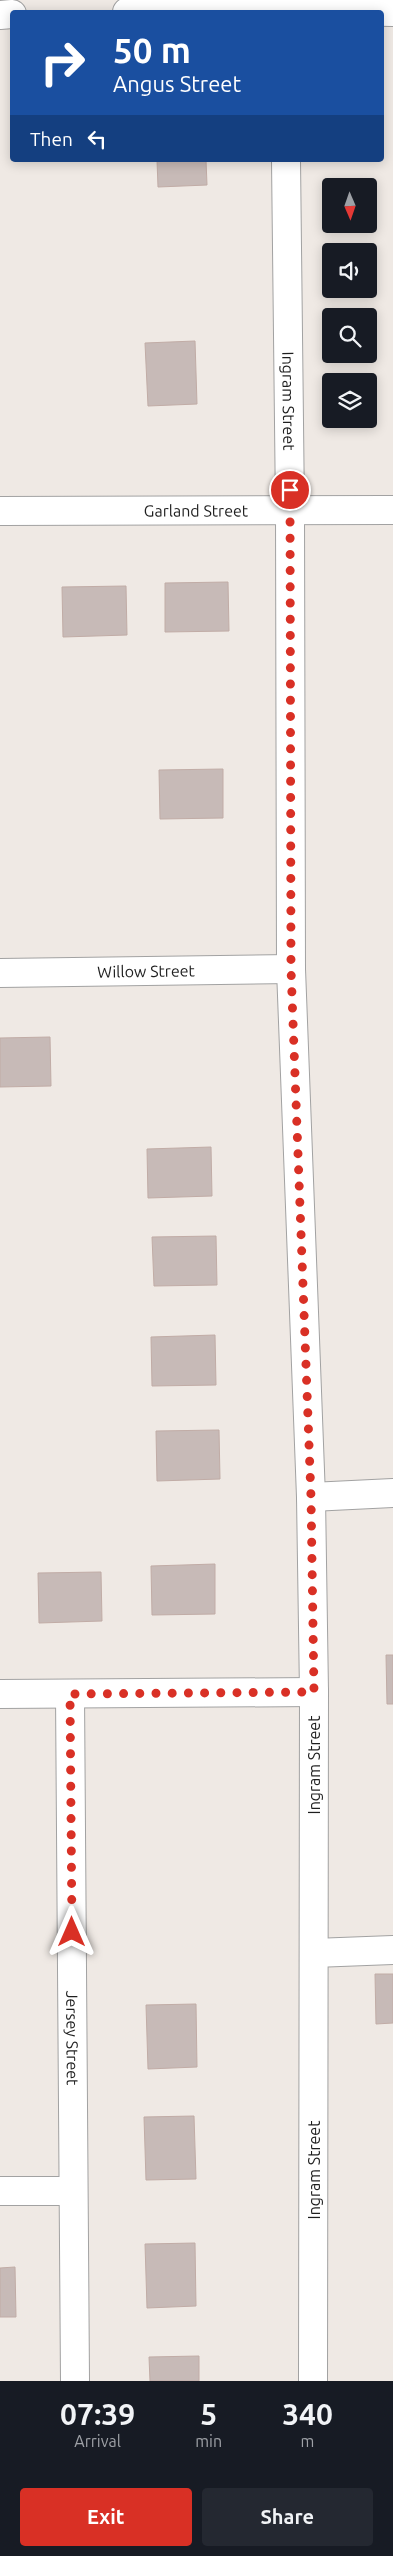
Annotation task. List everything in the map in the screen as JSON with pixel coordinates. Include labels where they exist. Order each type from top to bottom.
[{"type":"street","points":[[190,10],[285,7],[350,10]]},
{"type":"street","name":"Ingram Street","points":[[286,162],[290,510],[291,969],[311,1497],[314,1692],[313,2381]]},
{"type":"street","name":"Garland Street","points":[[0,511],[393,510]]},
{"type":"street","name":"Willow Street","points":[[0,972],[291,969]]},
{"type":"street","points":[[311,1497],[393,1494]]},
{"type":"street","points":[[0,1694],[314,1692]]},
{"type":"street","name":"Jersey Street","points":[[70,1694],[74,2381]]},
{"type":"street","points":[[314,1953],[393,1950]]},
{"type":"street","points":[[0,2192],[73,2191]]},
{"type":"building","points":[[157,162],[206,162],[207,185],[158,187]]},
{"type":"building","points":[[195,341],[197,404],[148,406],[145,343]]},
{"type":"building","points":[[228,582],[229,631],[165,632],[165,583]]},
{"type":"building","points":[[126,586],[127,635],[63,637],[62,587]]},
{"type":"building","points":[[223,769],[223,818],[160,819],[159,770]]},
{"type":"building","points":[[50,1037],[51,1086],[0,1087],[0,1038]]},
{"type":"building","points":[[211,1147],[212,1196],[148,1198],[147,1149]]},
{"type":"building","points":[[216,1236],[217,1285],[154,1286],[152,1237]]},
{"type":"building","points":[[215,1335],[216,1385],[152,1386],[151,1337]]},
{"type":"building","points":[[219,1430],[220,1479],[157,1481],[156,1431]]},
{"type":"building","points":[[215,1564],[215,1614],[152,1615],[151,1566]]},
{"type":"building","points":[[101,1572],[102,1621],[39,1623],[38,1573]]},
{"type":"building","points":[[386,1655],[393,1655],[393,1704],[387,1704]]},
{"type":"building","points":[[375,1974],[393,1974],[393,2023],[376,2024]]},
{"type":"building","points":[[196,2004],[197,2067],[148,2069],[146,2005]]},
{"type":"building","points":[[194,2116],[196,2179],[146,2180],[144,2117]]},
{"type":"building","points":[[195,2243],[196,2306],[147,2308],[145,2244]]},
{"type":"building","points":[[15,2267],[16,2317],[0,2317],[0,2268]]},
{"type":"building","points":[[199,2356],[199,2381],[150,2381],[149,2357]]},
{"type":"route","points":[[72,1932],[70,1694],[314,1692],[311,1497],[291,969],[290,490]]}]
